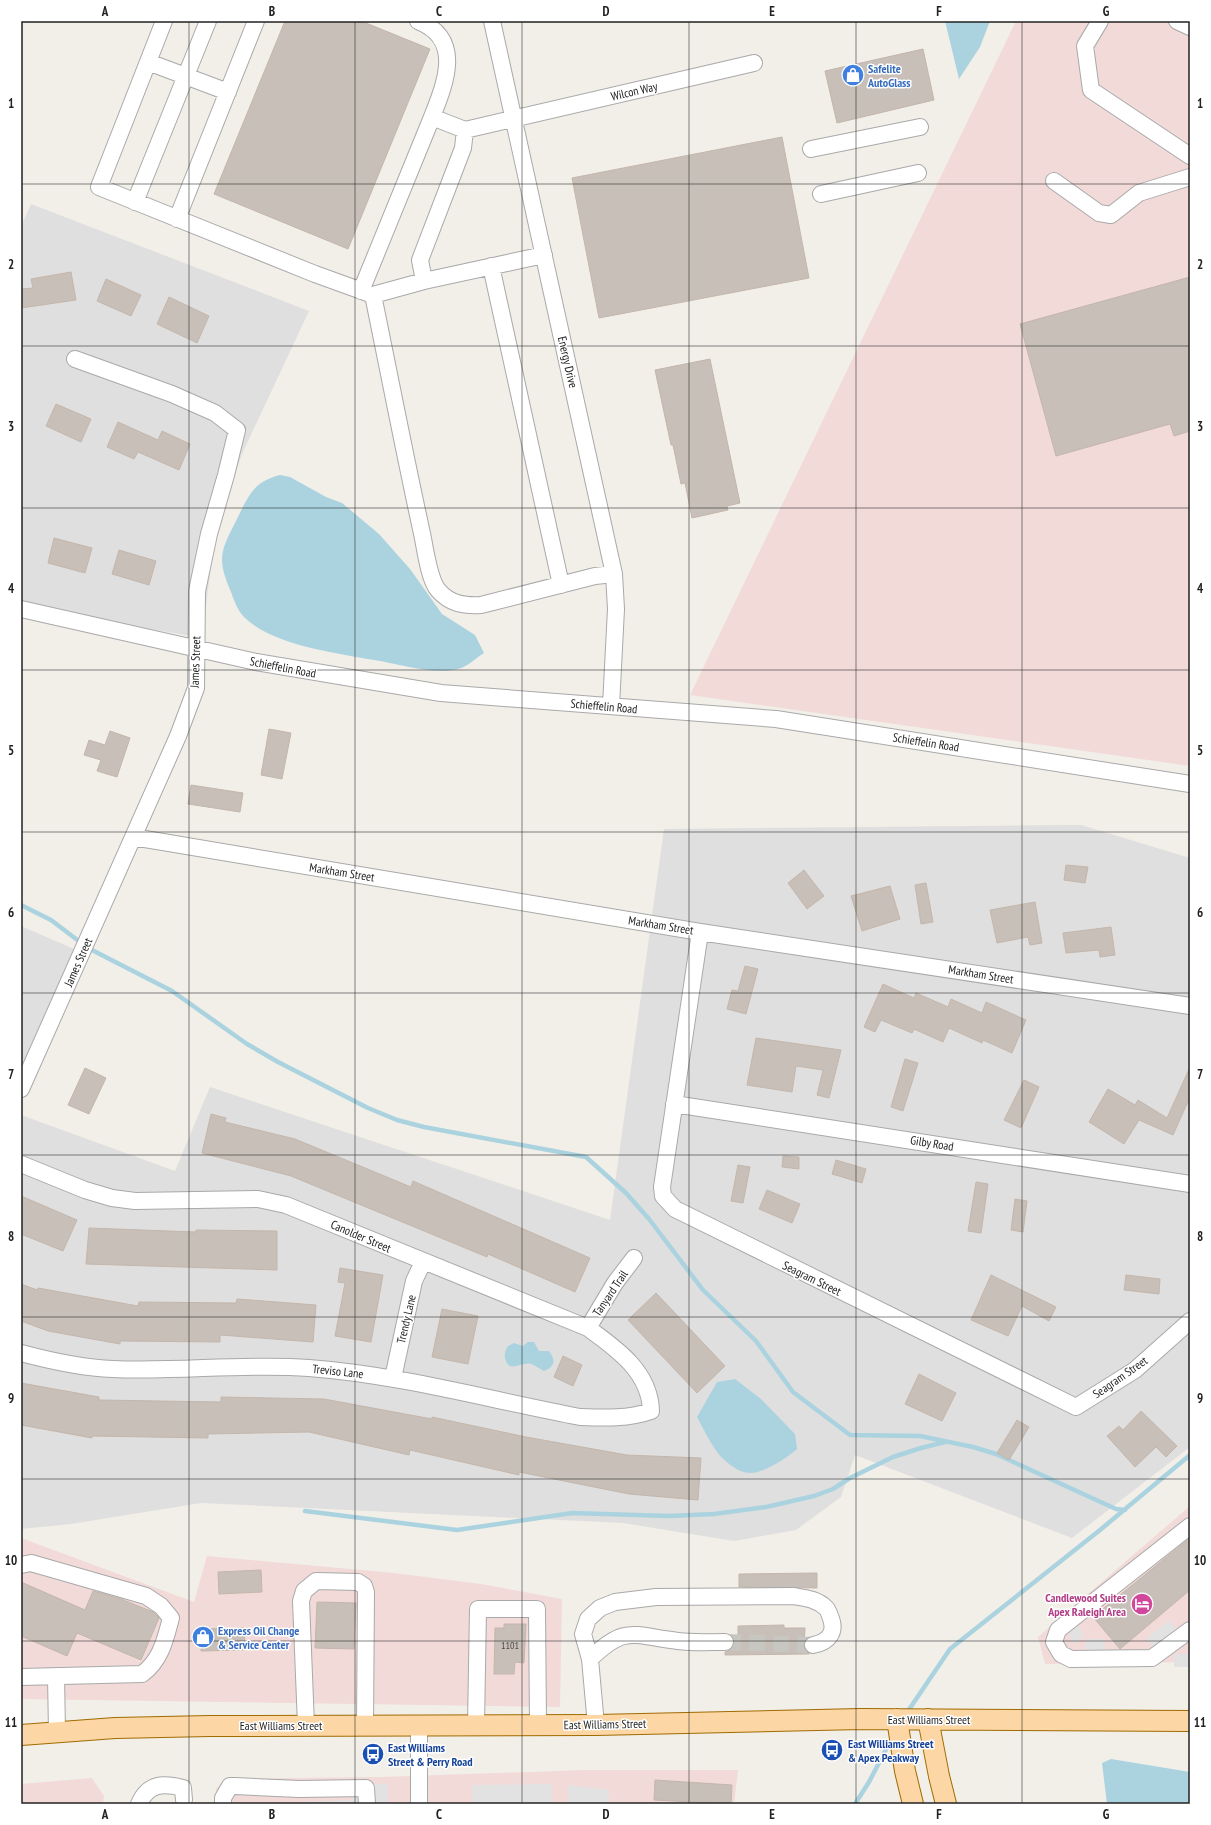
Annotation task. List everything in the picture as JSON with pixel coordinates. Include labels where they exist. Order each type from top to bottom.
[{"type":"main road","name":"East Williams Street","points":[[21,1735],[170,1727],[306,1725],[596,1725],[897,1719],[1190,1720]]},
{"type":"main road","points":[[897,1719],[905,1772],[913,1804]]},
{"type":"main road","points":[[928,1719],[946,1804]]},
{"type":"street","points":[[164,21],[99,187],[367,293],[544,255]]},
{"type":"street","points":[[135,202],[208,21]]},
{"type":"street","points":[[177,219],[256,21]]},
{"type":"street","points":[[418,21],[432,28],[440,36],[447,56],[448,68],[446,81],[367,293],[432,577],[437,589],[454,603],[466,606],[481,605],[561,584],[614,574]]},
{"type":"street","name":"Energy Drive","points":[[492,21],[614,574],[616,609],[611,706]]},
{"type":"street","points":[[1100,21],[1084,46],[1091,90],[1190,156]]},
{"type":"street","points":[[1177,21],[1190,27]]},
{"type":"street","points":[[148,62],[228,92]]},
{"type":"street","name":"Wilcon Way","points":[[465,130],[754,63]]},
{"type":"street","points":[[424,281],[420,260],[463,148],[465,130],[432,117]]},
{"type":"street","points":[[811,149],[920,127]]},
{"type":"street","points":[[821,194],[918,173]]},
{"type":"street","points":[[1054,181],[1099,213],[1111,215],[1139,193],[1190,177]]},
{"type":"street","points":[[491,266],[561,584]]},
{"type":"street","name":"James Street","points":[[21,1089],[178,736],[196,688],[197,591],[209,534],[237,430],[215,413],[172,394],[75,358]]},
{"type":"street","name":"Schieffelin Road","points":[[21,609],[256,662],[319,674],[441,693],[611,706],[810,724],[1190,784]]},
{"type":"street","name":"Markham Street","points":[[133,837],[700,932],[1190,1006]]},
{"type":"street","name":"Seagram Street","points":[[700,932],[662,1187],[663,1196],[675,1209],[1076,1407],[1135,1370],[1190,1321]]},
{"type":"street","name":"Gilby Road","points":[[674,1104],[1190,1184]]},
{"type":"street","name":"Canolder Street","points":[[21,1164],[86,1190],[112,1198],[135,1201],[258,1199],[286,1204],[423,1262],[588,1328],[606,1341],[638,1371],[651,1397],[651,1411]]},
{"type":"street","name":"Tanyard Trail","points":[[588,1328],[615,1283],[634,1258]]},
{"type":"street","name":"Trendy Lane","points":[[393,1378],[414,1281],[423,1262]]},
{"type":"street","name":"Treviso Lane","points":[[21,1353],[55,1361],[112,1369],[217,1367],[308,1368],[393,1378],[580,1417],[602,1418],[635,1416],[651,1411]]},
{"type":"street","points":[[1190,1526],[1058,1630],[1054,1642],[1060,1654],[1071,1659],[1152,1658],[1182,1642],[1190,1630]]},
{"type":"street","points":[[21,1565],[31,1563],[146,1596],[162,1606],[171,1618],[162,1651],[151,1668],[142,1674],[21,1677]]},
{"type":"street","points":[[306,1725],[301,1601],[304,1591],[316,1581],[358,1582],[364,1586],[366,1592],[364,1725]]},
{"type":"street","points":[[596,1725],[590,1659],[584,1634],[588,1619],[600,1608],[614,1602],[656,1597],[793,1596],[812,1599],[826,1608],[833,1624],[833,1632],[829,1638],[823,1643],[813,1645]]},
{"type":"street","points":[[476,1725],[478,1609],[536,1609],[538,1725]]},
{"type":"street","points":[[590,1659],[603,1646],[617,1638],[633,1634],[679,1642],[725,1642]]},
{"type":"street","points":[[56,1676],[57,1732]]},
{"type":"street","points":[[419,1726],[419,1804]]},
{"type":"street","points":[[139,1804],[144,1793],[153,1787],[169,1785],[183,1788],[184,1800]]},
{"type":"street","points":[[223,1804],[223,1798],[230,1786],[235,1786],[299,1789],[366,1788],[367,1804]]},
{"type":"shaded area","points":[[1016,21],[1190,21],[1190,766],[690,695]]},
{"type":"shaded area","points":[[31,204],[309,311],[242,454],[215,534],[202,638],[70,615],[21,604],[21,226]]},
{"type":"shaded area","points":[[1081,825],[1190,858],[1190,1447],[1072,1538],[855,1455],[841,1497],[796,1530],[734,1541],[623,1523],[201,1503],[71,1524],[21,1529],[21,1115],[175,1171],[210,1087],[610,1220],[664,829]]},
{"type":"shaded area","points":[[21,926],[74,949],[21,1069]]},
{"type":"shaded area","points":[[1190,1506],[1190,1662],[1045,1664],[1038,1637]]},
{"type":"shaded area","points":[[21,1538],[194,1602],[207,1556],[394,1573],[481,1584],[562,1599],[560,1707],[21,1699]]},
{"type":"shaded area","points":[[1169,1620],[1177,1629],[1152,1647],[1147,1638]]},
{"type":"shaded area","points":[[1080,1625],[1083,1637],[1077,1642],[1071,1643],[1070,1632]]},
{"type":"shaded area","points":[[1086,1639],[1104,1639],[1105,1651],[1085,1649]]},
{"type":"shaded area","points":[[1174,1654],[1190,1654],[1190,1667],[1174,1667]]},
{"type":"shaded area","points":[[585,1770],[738,1770],[734,1804],[216,1804],[216,1789],[224,1779],[381,1777]]},
{"type":"shaded area","points":[[92,1778],[104,1796],[103,1804],[21,1804],[21,1784]]},
{"type":"shaded area","points":[[352,1784],[388,1784],[388,1804],[302,1804],[302,1802],[352,1800]]},
{"type":"shaded area","points":[[552,1784],[552,1804],[473,1804],[472,1785]]},
{"type":"shaded area","points":[[568,1785],[609,1790],[609,1804],[568,1804]]},
{"type":"water","points":[[945,21],[990,21],[980,47],[959,79]]},
{"type":"water","points":[[280,475],[290,477],[326,497],[342,503],[379,534],[410,569],[442,614],[475,635],[484,653],[458,669],[438,671],[427,670],[323,651],[287,641],[255,626],[243,616],[236,604],[224,571],[222,556],[224,548],[244,505],[252,492],[263,482]]},
{"type":"water","points":[[528,1342],[534,1342],[539,1351],[549,1351],[553,1357],[553,1363],[548,1369],[544,1371],[531,1364],[512,1367],[509,1366],[505,1358],[508,1346],[514,1343],[523,1346]]},
{"type":"water","points":[[735,1379],[761,1399],[795,1434],[797,1449],[787,1457],[762,1471],[750,1473],[741,1471],[723,1459],[711,1443],[697,1417],[717,1382]]},
{"type":"water","points":[[1111,1759],[1190,1772],[1190,1804],[1107,1804],[1102,1763]]},
{"type":"building","points":[[285,21],[361,21],[430,49],[348,249],[214,194]]},
{"type":"building","points":[[923,49],[934,100],[837,123],[825,71]]},
{"type":"building","points":[[782,137],[809,278],[599,318],[572,178]]},
{"type":"building","points":[[71,272],[76,300],[21,308],[21,289],[33,288],[31,279]]},
{"type":"building","points":[[1190,277],[1190,431],[1174,436],[1170,424],[1056,456],[1020,324]]},
{"type":"building","points":[[106,279],[141,295],[131,316],[97,301]]},
{"type":"building","points":[[169,297],[209,316],[197,343],[157,324]]},
{"type":"building","points":[[710,359],[740,503],[727,506],[728,510],[692,518],[685,483],[681,484],[673,445],[671,445],[655,370]]},
{"type":"building","points":[[56,404],[91,419],[81,442],[46,426]]},
{"type":"building","points":[[118,422],[158,440],[162,431],[190,444],[179,470],[138,452],[134,459],[107,447]]},
{"type":"building","points":[[54,538],[92,548],[85,573],[48,563]]},
{"type":"building","points":[[119,550],[156,561],[149,585],[112,574]]},
{"type":"building","points":[[269,729],[291,733],[282,779],[261,775]]},
{"type":"building","points":[[110,731],[130,738],[117,777],[97,771],[101,760],[84,755],[89,740],[105,745]]},
{"type":"building","points":[[191,785],[243,793],[240,812],[188,804]]},
{"type":"building","points":[[1066,865],[1088,867],[1085,883],[1064,880]]},
{"type":"building","points":[[804,870],[824,896],[807,909],[788,883]]},
{"type":"building","points":[[926,883],[933,922],[921,924],[915,885]]},
{"type":"building","points":[[890,886],[900,919],[862,931],[851,896]]},
{"type":"building","points":[[1035,902],[1042,943],[1030,945],[1028,937],[997,943],[990,910]]},
{"type":"building","points":[[1111,927],[1115,955],[1100,957],[1099,950],[1066,953],[1063,933]]},
{"type":"building","points":[[745,966],[758,969],[746,1014],[727,1009],[732,990],[738,991]]},
{"type":"building","points":[[883,984],[914,998],[916,993],[948,1007],[951,999],[982,1013],[986,1002],[1026,1020],[1012,1053],[983,1040],[982,1043],[949,1028],[943,1042],[914,1029],[912,1033],[881,1020],[875,1032],[864,1027]]},
{"type":"building","points":[[756,1038],[841,1050],[829,1098],[817,1095],[823,1070],[796,1066],[792,1092],[747,1085]]},
{"type":"building","points":[[905,1059],[918,1063],[903,1111],[891,1107]]},
{"type":"building","points":[[1190,1067],[1190,1097],[1173,1135],[1139,1120],[1124,1144],[1089,1122],[1108,1089],[1135,1105],[1138,1100],[1167,1118]]},
{"type":"building","points":[[85,1068],[106,1078],[89,1114],[68,1105]]},
{"type":"building","points":[[1024,1080],[1039,1087],[1021,1128],[1004,1120]]},
{"type":"building","points":[[211,1114],[226,1118],[225,1122],[295,1139],[411,1187],[413,1181],[590,1258],[575,1292],[488,1254],[487,1257],[291,1176],[202,1153]]},
{"type":"building","points":[[783,1156],[799,1157],[799,1169],[782,1167]]},
{"type":"building","points":[[836,1160],[866,1169],[862,1183],[832,1174]]},
{"type":"building","points":[[738,1165],[750,1167],[743,1203],[731,1201]]},
{"type":"building","points":[[976,1182],[988,1184],[981,1233],[968,1231]]},
{"type":"building","points":[[767,1190],[800,1204],[792,1223],[759,1209]]},
{"type":"building","points":[[21,1196],[77,1220],[63,1251],[21,1234]]},
{"type":"building","points":[[1015,1199],[1027,1201],[1023,1232],[1011,1230]]},
{"type":"building","points":[[89,1228],[196,1232],[196,1230],[277,1231],[277,1270],[86,1264]]},
{"type":"building","points":[[340,1268],[383,1275],[371,1342],[335,1336],[345,1283],[338,1282]]},
{"type":"building","points":[[991,1275],[1056,1307],[1049,1321],[1022,1306],[1008,1336],[971,1320]]},
{"type":"building","points":[[1126,1275],[1160,1279],[1159,1294],[1124,1290]]},
{"type":"building","points":[[21,1284],[37,1290],[38,1288],[138,1306],[139,1302],[236,1303],[237,1299],[316,1305],[313,1342],[220,1335],[220,1342],[120,1341],[120,1344],[48,1331],[21,1321]]},
{"type":"building","points":[[656,1293],[725,1366],[697,1393],[628,1320]]},
{"type":"building","points":[[442,1309],[478,1316],[468,1364],[432,1357]]},
{"type":"building","points":[[563,1356],[582,1365],[573,1386],[554,1377]]},
{"type":"building","points":[[919,1374],[956,1393],[942,1421],[905,1404]]},
{"type":"building","points":[[21,1383],[99,1397],[99,1400],[221,1402],[221,1397],[324,1399],[432,1419],[432,1417],[526,1437],[627,1455],[701,1458],[698,1500],[629,1494],[519,1472],[519,1475],[410,1450],[409,1455],[309,1432],[208,1434],[208,1438],[92,1436],[92,1438],[21,1425]]},
{"type":"building","points":[[1141,1411],[1177,1446],[1166,1457],[1156,1447],[1135,1467],[1107,1436],[1119,1426],[1123,1430]]},
{"type":"building","points":[[1017,1420],[1029,1427],[1009,1460],[997,1453]]},
{"type":"building","name":"Candlewood Suites Apex Raleigh Area","points":[[1190,1538],[1190,1590],[1120,1649],[1093,1617]]},
{"type":"building","points":[[261,1570],[262,1592],[219,1594],[218,1572]]},
{"type":"building","points":[[817,1573],[817,1588],[739,1587],[739,1574]]},
{"type":"building","points":[[21,1582],[85,1610],[93,1591],[121,1599],[153,1612],[159,1618],[141,1660],[77,1633],[67,1656],[21,1636]]},
{"type":"building","points":[[317,1602],[356,1603],[354,1649],[315,1648]]},
{"type":"building","points":[[504,1624],[526,1624],[524,1663],[515,1662],[514,1674],[494,1674],[495,1628],[504,1628]]},
{"type":"building","points":[[784,1625],[784,1628],[805,1628],[804,1647],[809,1654],[725,1655],[725,1652],[730,1650],[733,1646],[733,1638],[738,1638],[738,1626]]},
{"type":"building","points":[[244,1628],[245,1650],[201,1651],[201,1629]]},
{"type":"building","points":[[655,1780],[732,1785],[731,1804],[654,1800]]},
{"type":"waterway","points":[[21,905],[51,920],[88,948],[172,991],[247,1044],[278,1062],[368,1108],[397,1120],[424,1127],[586,1157],[626,1193],[649,1219],[703,1290],[756,1341],[793,1392],[850,1435],[920,1436],[973,1447],[996,1454],[1116,1509],[1125,1510]]},
{"type":"waterway","points":[[305,1511],[457,1530],[572,1513],[669,1516],[714,1514],[766,1507],[814,1496],[833,1489],[850,1478],[893,1457],[945,1442]]},
{"type":"waterway","points":[[906,1714],[950,1649],[1100,1530],[1190,1455]]},
{"type":"waterway","points":[[855,1804],[869,1782],[893,1736]]},
{"type":"tunnel","points":[[725,1642],[813,1645]]},
{"type":"place","name":"Safelite AutoGlass","points":[[853,75]]},
{"type":"place","name":"Candlewood Suites Apex Raleigh Area","points":[[1142,1604]]},
{"type":"place","name":"Express Oil Change & Service Center","points":[[203,1637]]},
{"type":"place","name":"East Williams Street & Apex Peakway","points":[[832,1750]]},
{"type":"place","name":"East Williams Street & Perry Road","points":[[373,1754]]}]
